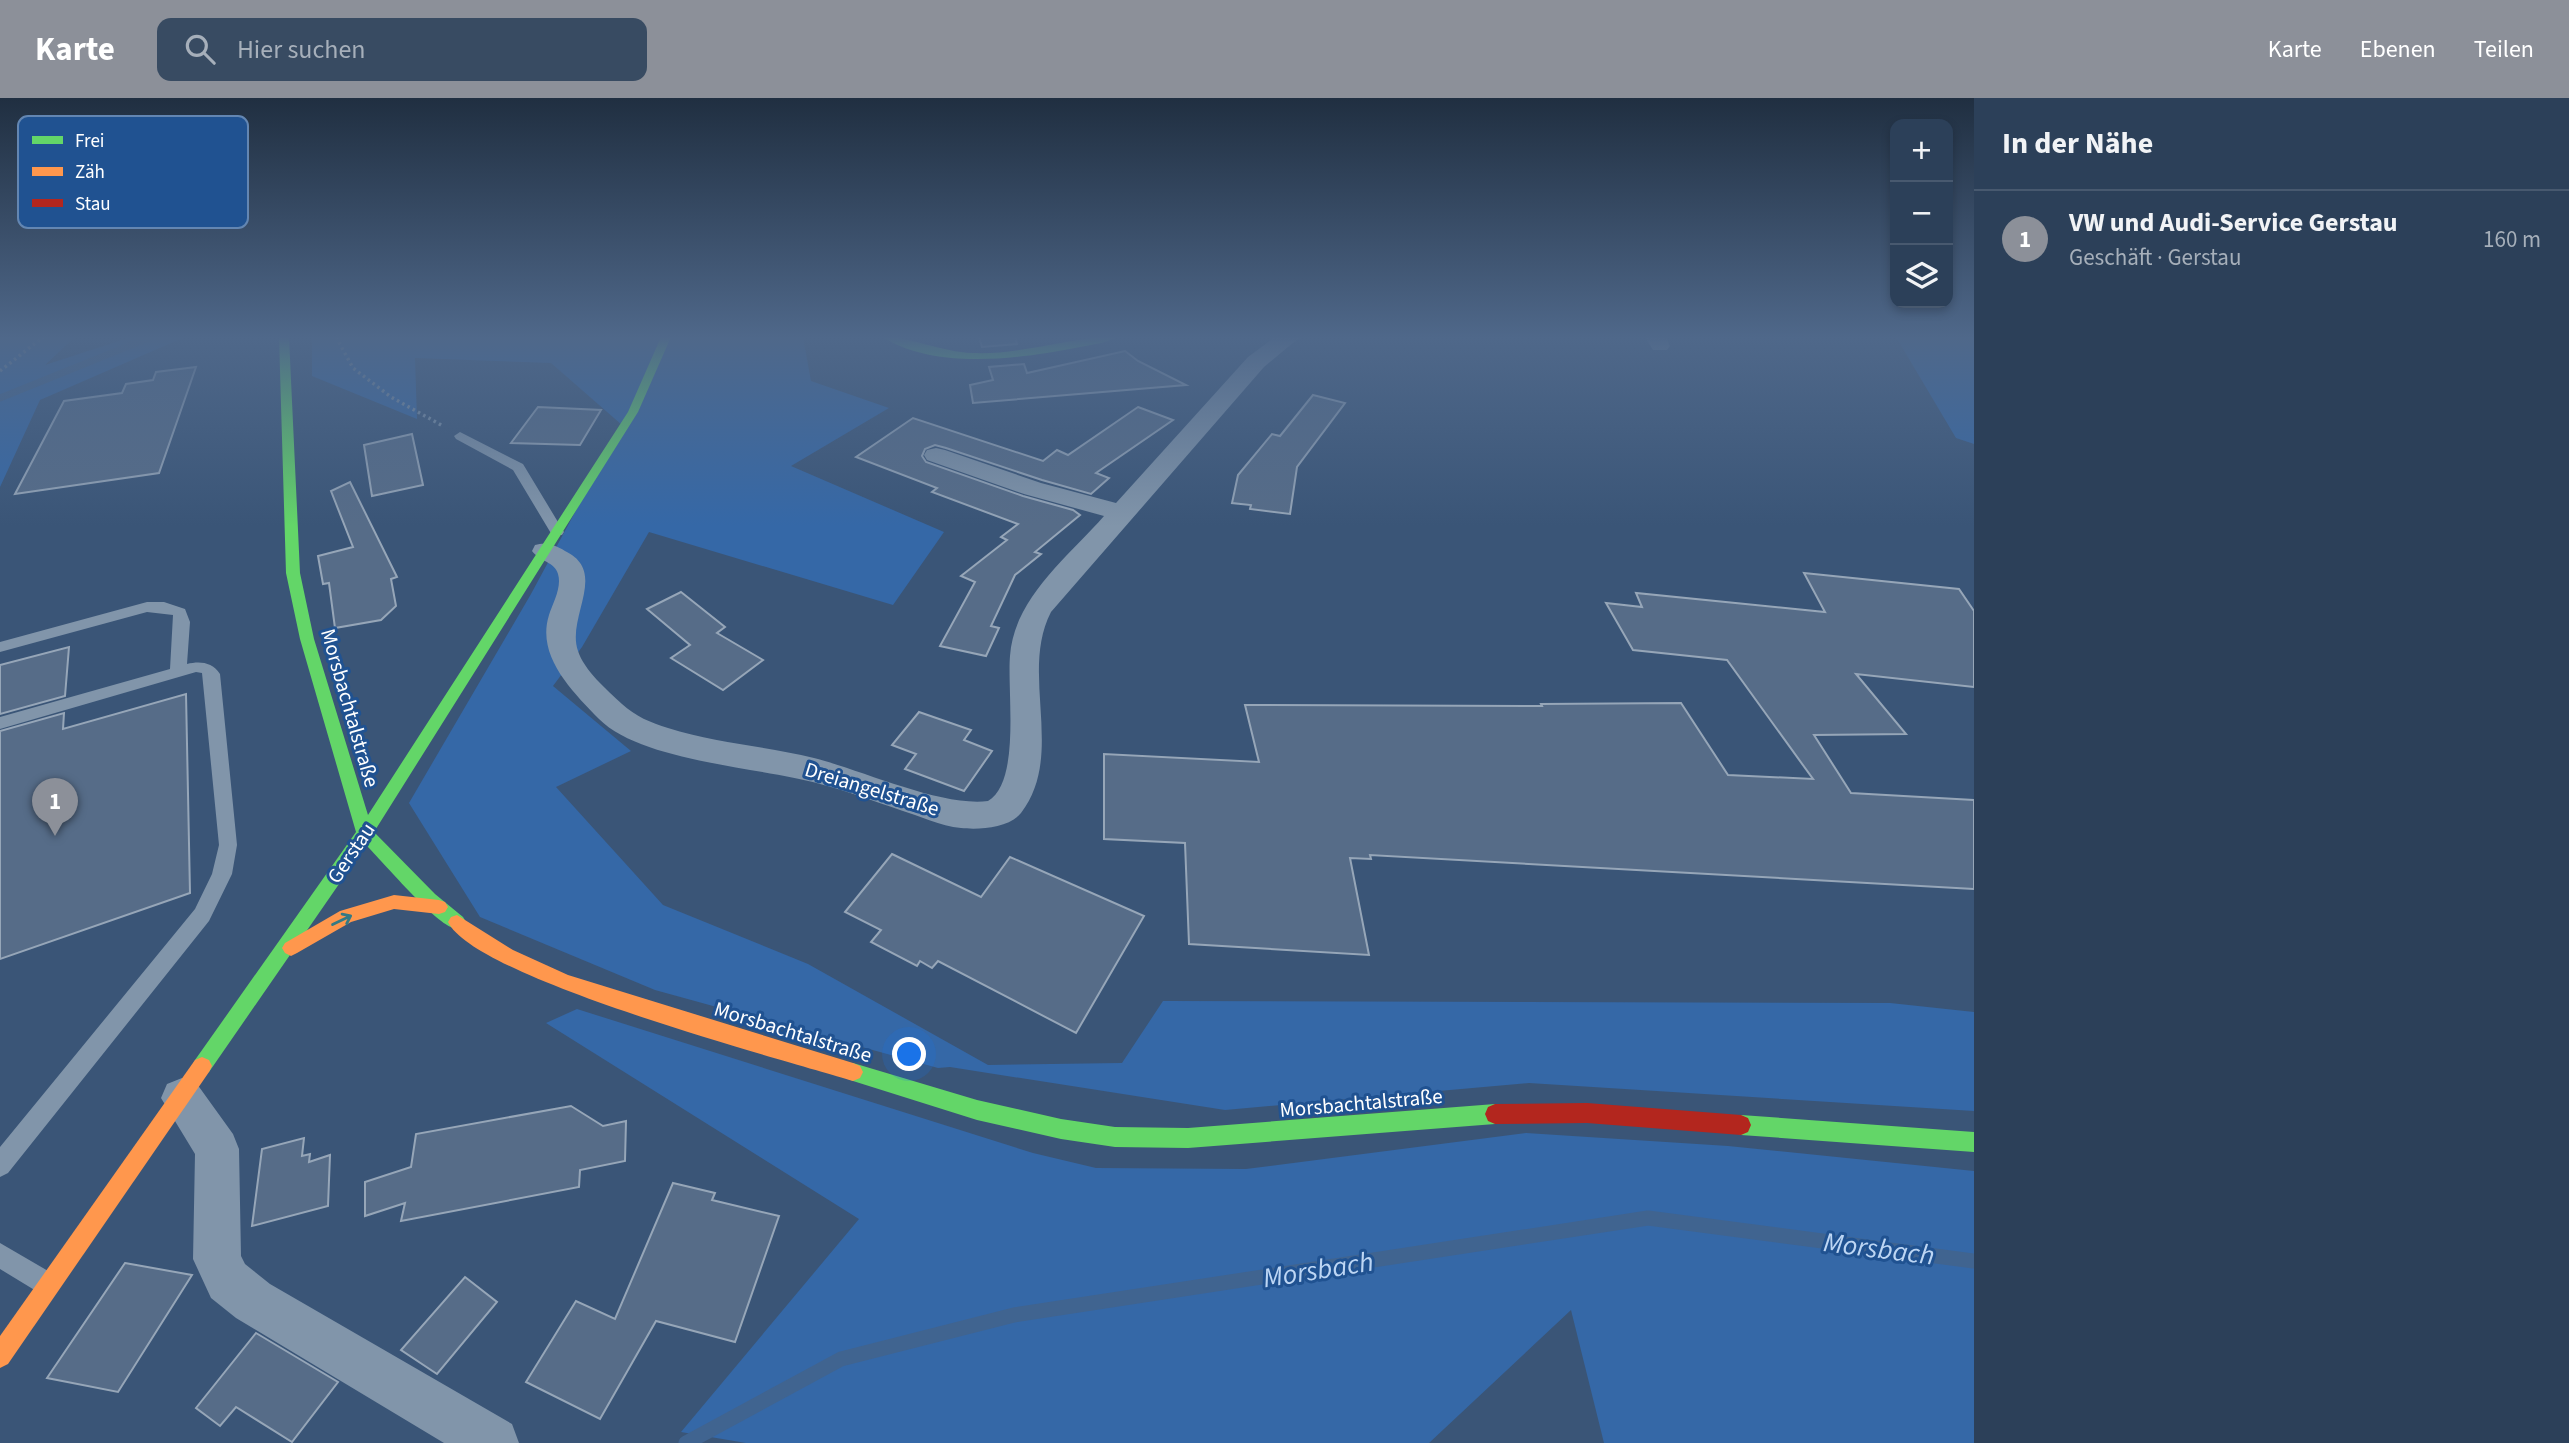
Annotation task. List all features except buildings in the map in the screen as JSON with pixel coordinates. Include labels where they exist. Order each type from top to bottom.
[{"type":"main road","name":"Morsbachtalstraße","points":[[286,400],[293,572],[307,639],[365,833],[439,907],[485,941],[530,967],[591,992],[976,1110],[1061,1129],[1115,1137],[1188,1138],[1477,1114],[1587,1114],[1974,1142]]},
{"type":"main road","name":"Gerstau","points":[[0,1356],[365,833],[639,400]]},
{"type":"main road","points":[[282,953],[346,916],[394,902],[439,907]]},
{"type":"street","name":"Dreiangelstraße","points":[[551,542],[560,557],[572,566],[574,576],[560,632],[562,649],[570,666],[612,713],[629,726],[670,741],[815,770],[956,814],[984,816],[1007,806],[1020,784],[1025,753],[1026,650],[1031,621],[1045,599],[1222,400]]},
{"type":"street","points":[[936,455],[1033,489],[1092,503],[1120,513]]},
{"type":"street","points":[[182,1098],[216,1149],[218,1259],[228,1281],[253,1301],[493,1443]]},
{"type":"lane","points":[[460,436],[518,467],[551,542]]},
{"type":"lane","points":[[0,647],[146,607],[164,607],[180,612],[182,622],[178,672]]},
{"type":"lane","points":[[0,723],[196,667],[207,669],[212,674],[228,845],[222,874],[202,915],[0,1164]]},
{"type":"lane","points":[[0,1255],[49,1286]]},
{"type":"path","points":[[396,400],[460,436]]},
{"type":"shaded area","points":[[0,400],[41,400],[40,400],[0,487]]},
{"type":"shaded area","points":[[370,400],[416,400],[417,419]]},
{"type":"shaded area","points":[[593,400],[865,400],[889,408],[791,466],[944,532],[893,605],[649,532],[582,647],[553,686],[631,751],[556,787],[663,905],[808,964],[988,1065],[1122,1063],[1163,1001],[1890,1003],[1974,1012],[1974,1111],[1529,1083],[1225,1110],[950,1067],[938,1068],[655,990],[480,917],[409,803],[531,594],[622,425]]},
{"type":"shaded area","points":[[1933,400],[1974,400],[1974,444],[1956,438]]},
{"type":"shaded area","points":[[577,1009],[1033,1153],[1096,1168],[1246,1169],[1526,1133],[1728,1146],[1974,1171],[1974,1443],[1604,1443],[1571,1310],[1429,1443],[746,1443],[681,1432],[859,1219],[546,1023]]},
{"type":"waterway","name":"Morsbach","points":[[686,1443],[841,1359],[1014,1315],[1648,1218],[1974,1261]]},
{"type":"traffic: fast","points":[[286,400],[293,573],[307,639],[365,833],[429,899],[457,922]]},
{"type":"traffic: fast","points":[[202,1066],[365,833],[638,400]]},
{"type":"traffic: fast","points":[[853,1072],[977,1110],[1061,1129],[1115,1137],[1188,1138],[1495,1114]]},
{"type":"traffic: fast","points":[[1741,1125],[1974,1142]]},
{"type":"traffic: slow","points":[[291,948],[346,916],[394,902],[439,907]]},
{"type":"traffic: slow","points":[[457,922],[507,955],[561,980],[853,1072]]},
{"type":"traffic: slow","points":[[0,1356],[202,1066]]},
{"type":"traffic: jam","points":[[1495,1114],[1587,1113],[1741,1125]]},
{"type":"place","name":"VW und Audi-Service Gerstau","points":[[55,836]]}]
